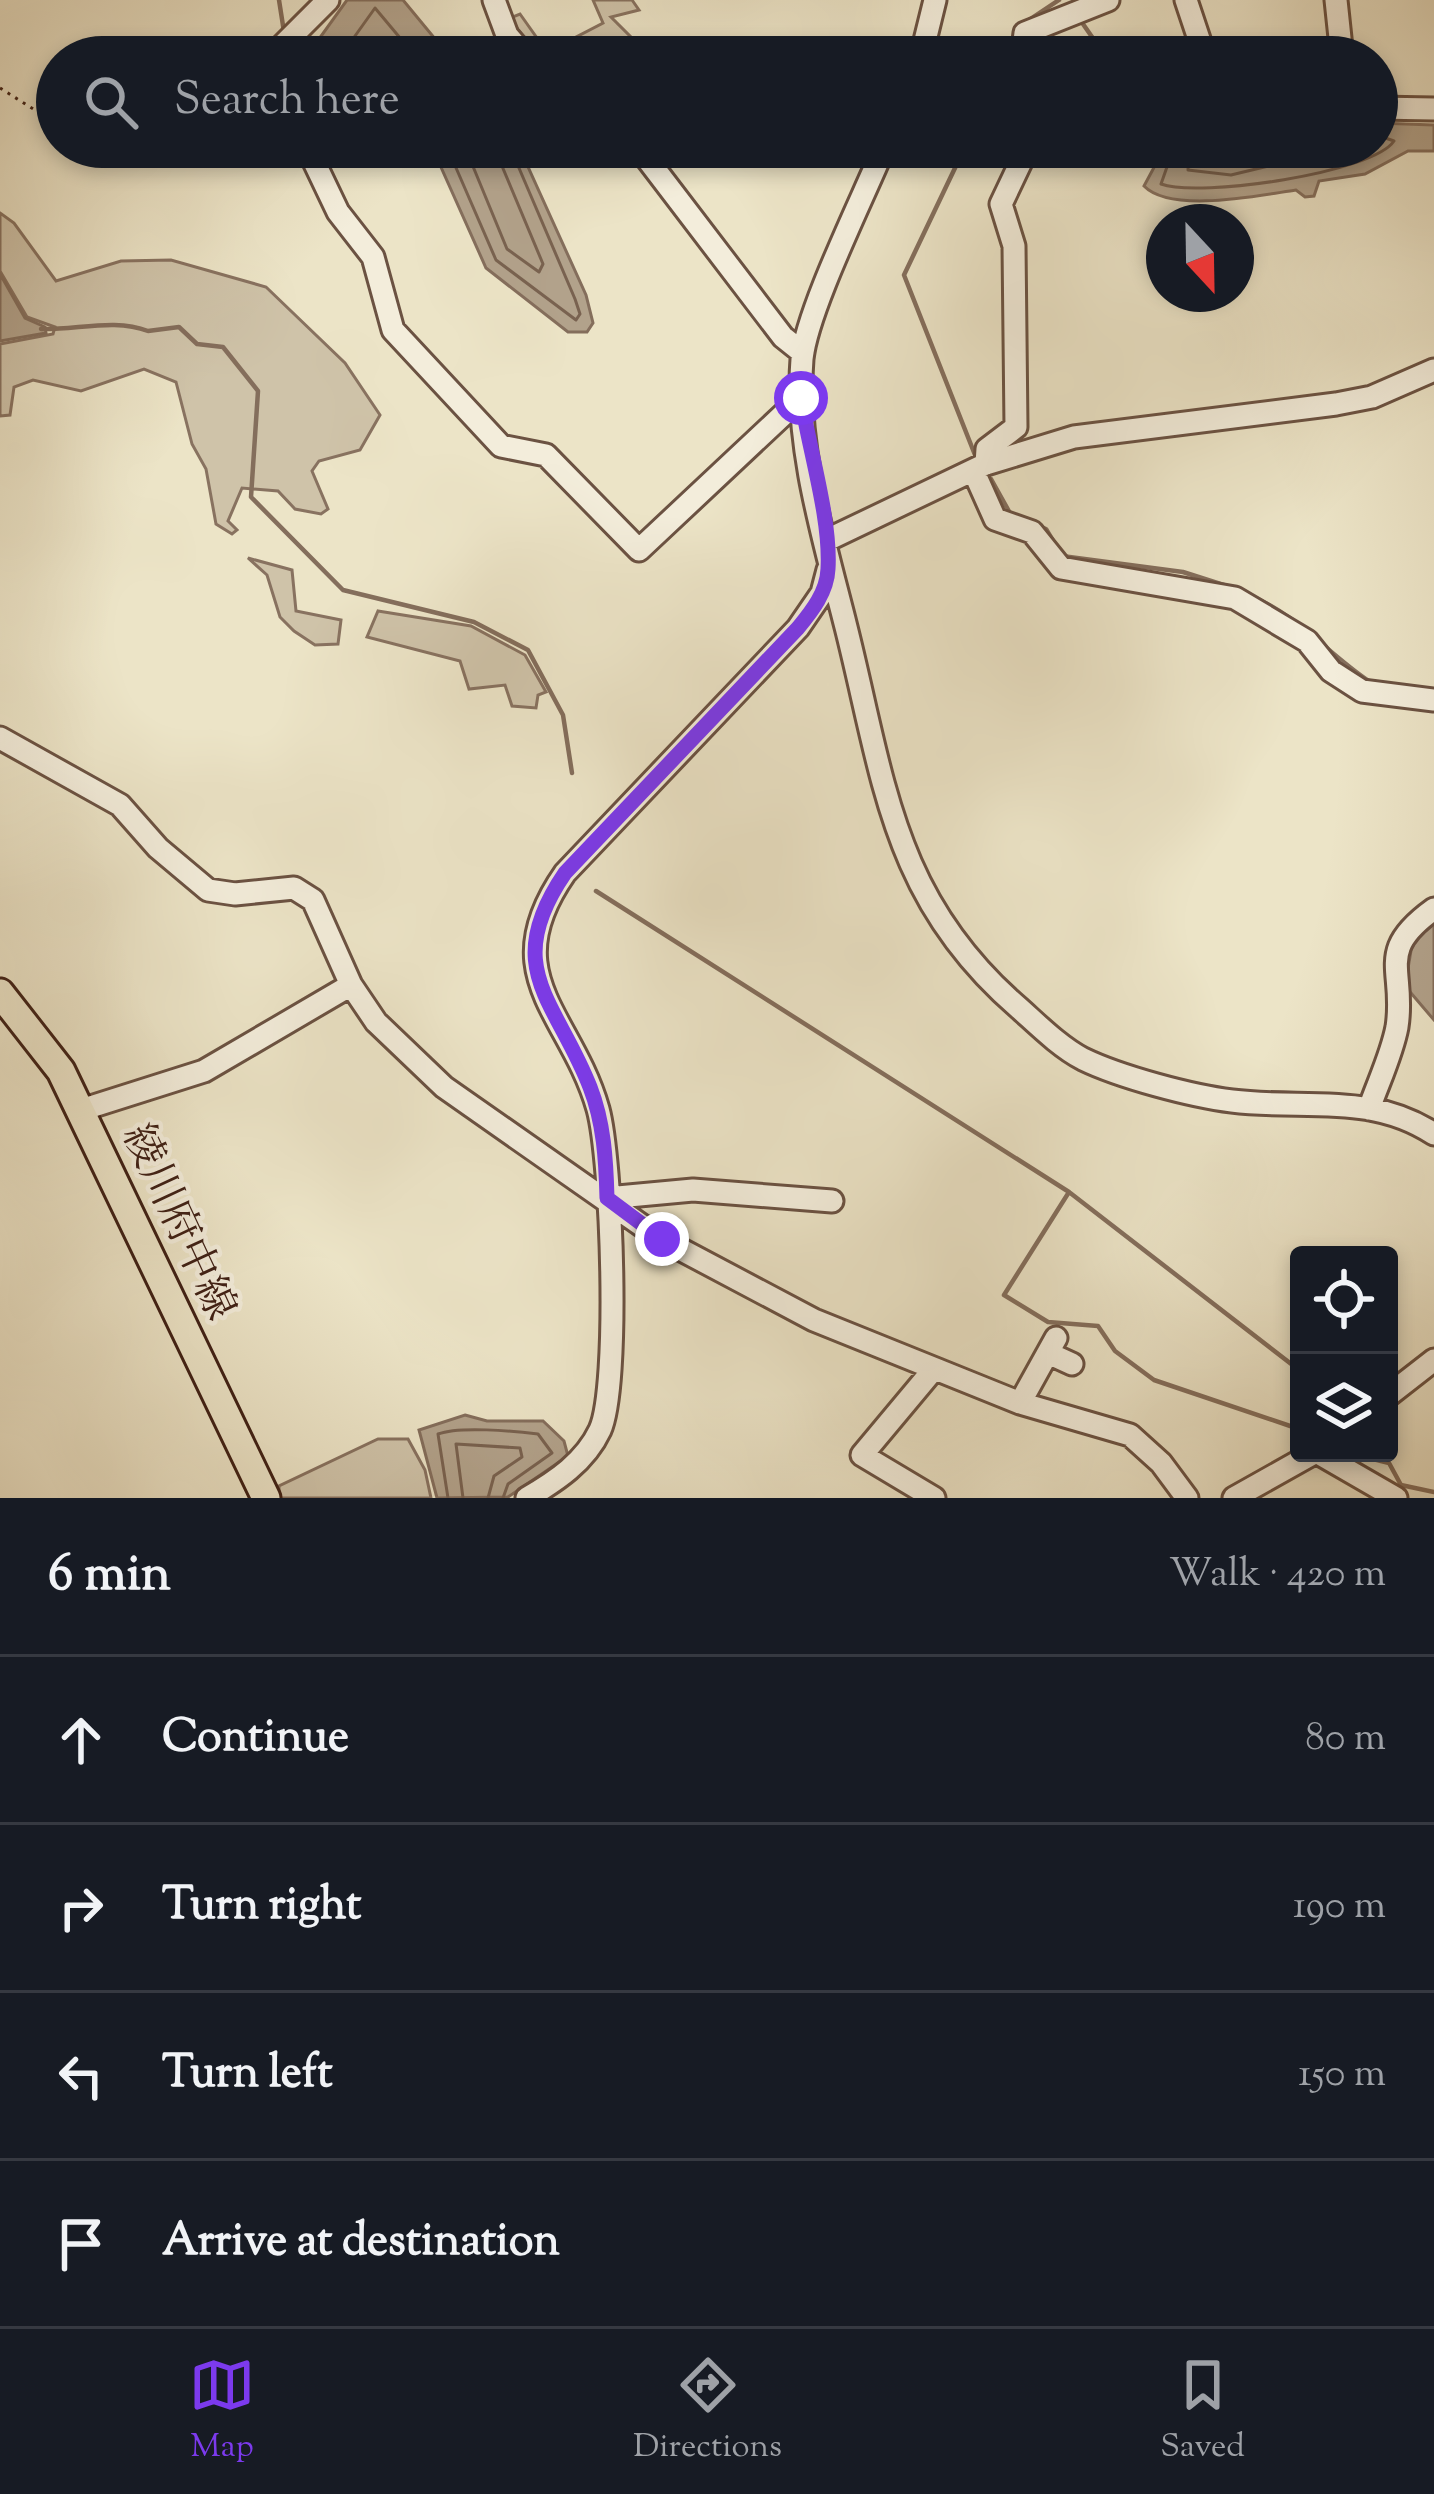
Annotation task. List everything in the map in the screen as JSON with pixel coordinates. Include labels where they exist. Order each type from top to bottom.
[{"type":"main road","name":"綾川府中線","points":[[0,993],[61,1071],[266,1498]]},
{"type":"street","points":[[292,36],[328,0]]},
{"type":"street","points":[[494,0],[508,36]]},
{"type":"street","points":[[926,36],[935,0]]},
{"type":"street","points":[[1025,36],[1108,0]]},
{"type":"street","points":[[1186,0],[1198,36]]},
{"type":"street","points":[[1336,0],[1340,36]]},
{"type":"street","points":[[1398,108],[1434,109]]},
{"type":"street","points":[[317,168],[338,212],[373,257],[393,330],[501,446],[547,455],[639,550],[801,398]]},
{"type":"street","points":[[654,168],[783,337],[802,353]]},
{"type":"street","points":[[876,168],[802,353],[801,398],[828,571],[897,838],[941,921],[994,986],[1081,1058],[1231,1101],[1401,1113],[1434,1134]]},
{"type":"street","points":[[1018,168],[1001,204],[1014,246],[1016,428],[987,449],[980,468],[995,519],[1032,532],[1060,568],[1235,598],[1307,641],[1331,671],[1362,692],[1434,700]]},
{"type":"street","points":[[825,542],[980,468],[1074,437],[1372,397],[1434,370]]},
{"type":"street","points":[[526,1498],[565,1474],[602,1424],[609,1387],[607,1198],[597,1106],[535,973],[539,916],[565,873],[812,611],[828,571]]},
{"type":"street","points":[[0,738],[120,805],[158,848],[208,890],[235,894],[294,888],[314,900],[351,985],[376,1022],[444,1087],[662,1239],[794,1310],[933,1370],[1020,1403],[1130,1436],[1162,1463],[1187,1498]]},
{"type":"street","points":[[1369,1109],[1397,1026],[1394,952],[1407,929],[1434,909]]},
{"type":"street","points":[[81,1110],[203,1071],[351,985]]},
{"type":"street","points":[[607,1198],[693,1190],[832,1201]]},
{"type":"street","points":[[1020,1403],[1052,1345],[1072,1364]]},
{"type":"street","points":[[1398,1388],[1434,1360]]},
{"type":"street","points":[[933,1370],[862,1456],[934,1498]]},
{"type":"street","points":[[1234,1498],[1300,1462]]},
{"type":"street","points":[[1332,1462],[1396,1498]]},
{"type":"path","points":[[0,88],[36,111]]},
{"type":"shaded area","points":[[593,0],[632,0],[639,10],[611,17],[630,36],[578,36],[603,23]]},
{"type":"shaded area","points":[[520,14],[536,36],[523,36],[510,18]]},
{"type":"shaded area","points":[[0,213],[14,223],[56,281],[121,261],[171,260],[266,287],[345,363],[380,415],[360,450],[319,461],[312,471],[328,509],[321,514],[295,509],[278,491],[242,488],[228,521],[237,530],[232,534],[216,524],[206,469],[192,444],[176,382],[144,369],[81,391],[33,380],[14,387],[10,415],[0,416],[0,344],[53,334],[55,327],[27,317],[0,271]]},
{"type":"shaded area","points":[[248,558],[292,570],[296,611],[341,620],[338,644],[315,645],[294,631],[280,617],[267,575]]},
{"type":"shaded area","points":[[378,611],[471,626],[525,655],[546,692],[538,695],[536,708],[512,706],[505,685],[469,689],[460,661],[367,637]]},
{"type":"shaded area","points":[[378,1439],[408,1439],[425,1470],[431,1498],[279,1498],[279,1486]]},
{"type":"water","points":[[347,0],[403,0],[433,36],[321,36]]},
{"type":"water","points":[[1398,124],[1434,125],[1434,151],[1408,151],[1398,156]]},
{"type":"water","points":[[441,168],[529,168],[586,295],[593,323],[587,332],[568,332],[486,268]]},
{"type":"water","points":[[1154,168],[1376,168],[1319,181],[1314,196],[1305,197],[1296,190],[1195,201],[1157,194],[1144,186]]},
{"type":"water","points":[[0,274],[25,318],[45,327],[46,333],[0,341]]},
{"type":"water","points":[[1434,914],[1434,1020],[1405,986],[1413,939]]},
{"type":"water","points":[[465,1415],[487,1421],[543,1421],[564,1441],[568,1456],[508,1497],[437,1498],[419,1430]]},
{"type":"waterway","points":[[279,0],[284,32]]},
{"type":"waterway","points":[[1017,28],[1059,0]]},
{"type":"waterway","points":[[1083,24],[1091,36]]},
{"type":"waterway","points":[[955,168],[904,275],[977,460]]},
{"type":"waterway","points":[[41,329],[179,327],[197,344],[223,347],[258,391],[251,497],[343,590],[474,622],[528,650],[563,715],[572,773]]},
{"type":"waterway","points":[[991,479],[1011,515],[1046,529],[1062,556],[1183,572],[1233,588]]},
{"type":"waterway","points":[[1249,595],[1284,614],[1370,682]]},
{"type":"waterway","points":[[596,891],[1069,1192],[1004,1295],[1048,1322],[1098,1326],[1115,1351],[1154,1380],[1290,1426]]},
{"type":"waterway","points":[[1069,1192],[1290,1363]]},
{"type":"waterway","points":[[1385,1462],[1401,1485],[1434,1492]]},
{"type":"route","points":[[662,1239],[607,1198],[606,1153],[597,1106],[540,989],[534,937],[539,916],[565,873],[798,628],[822,593],[828,571],[825,542],[801,398]]}]
